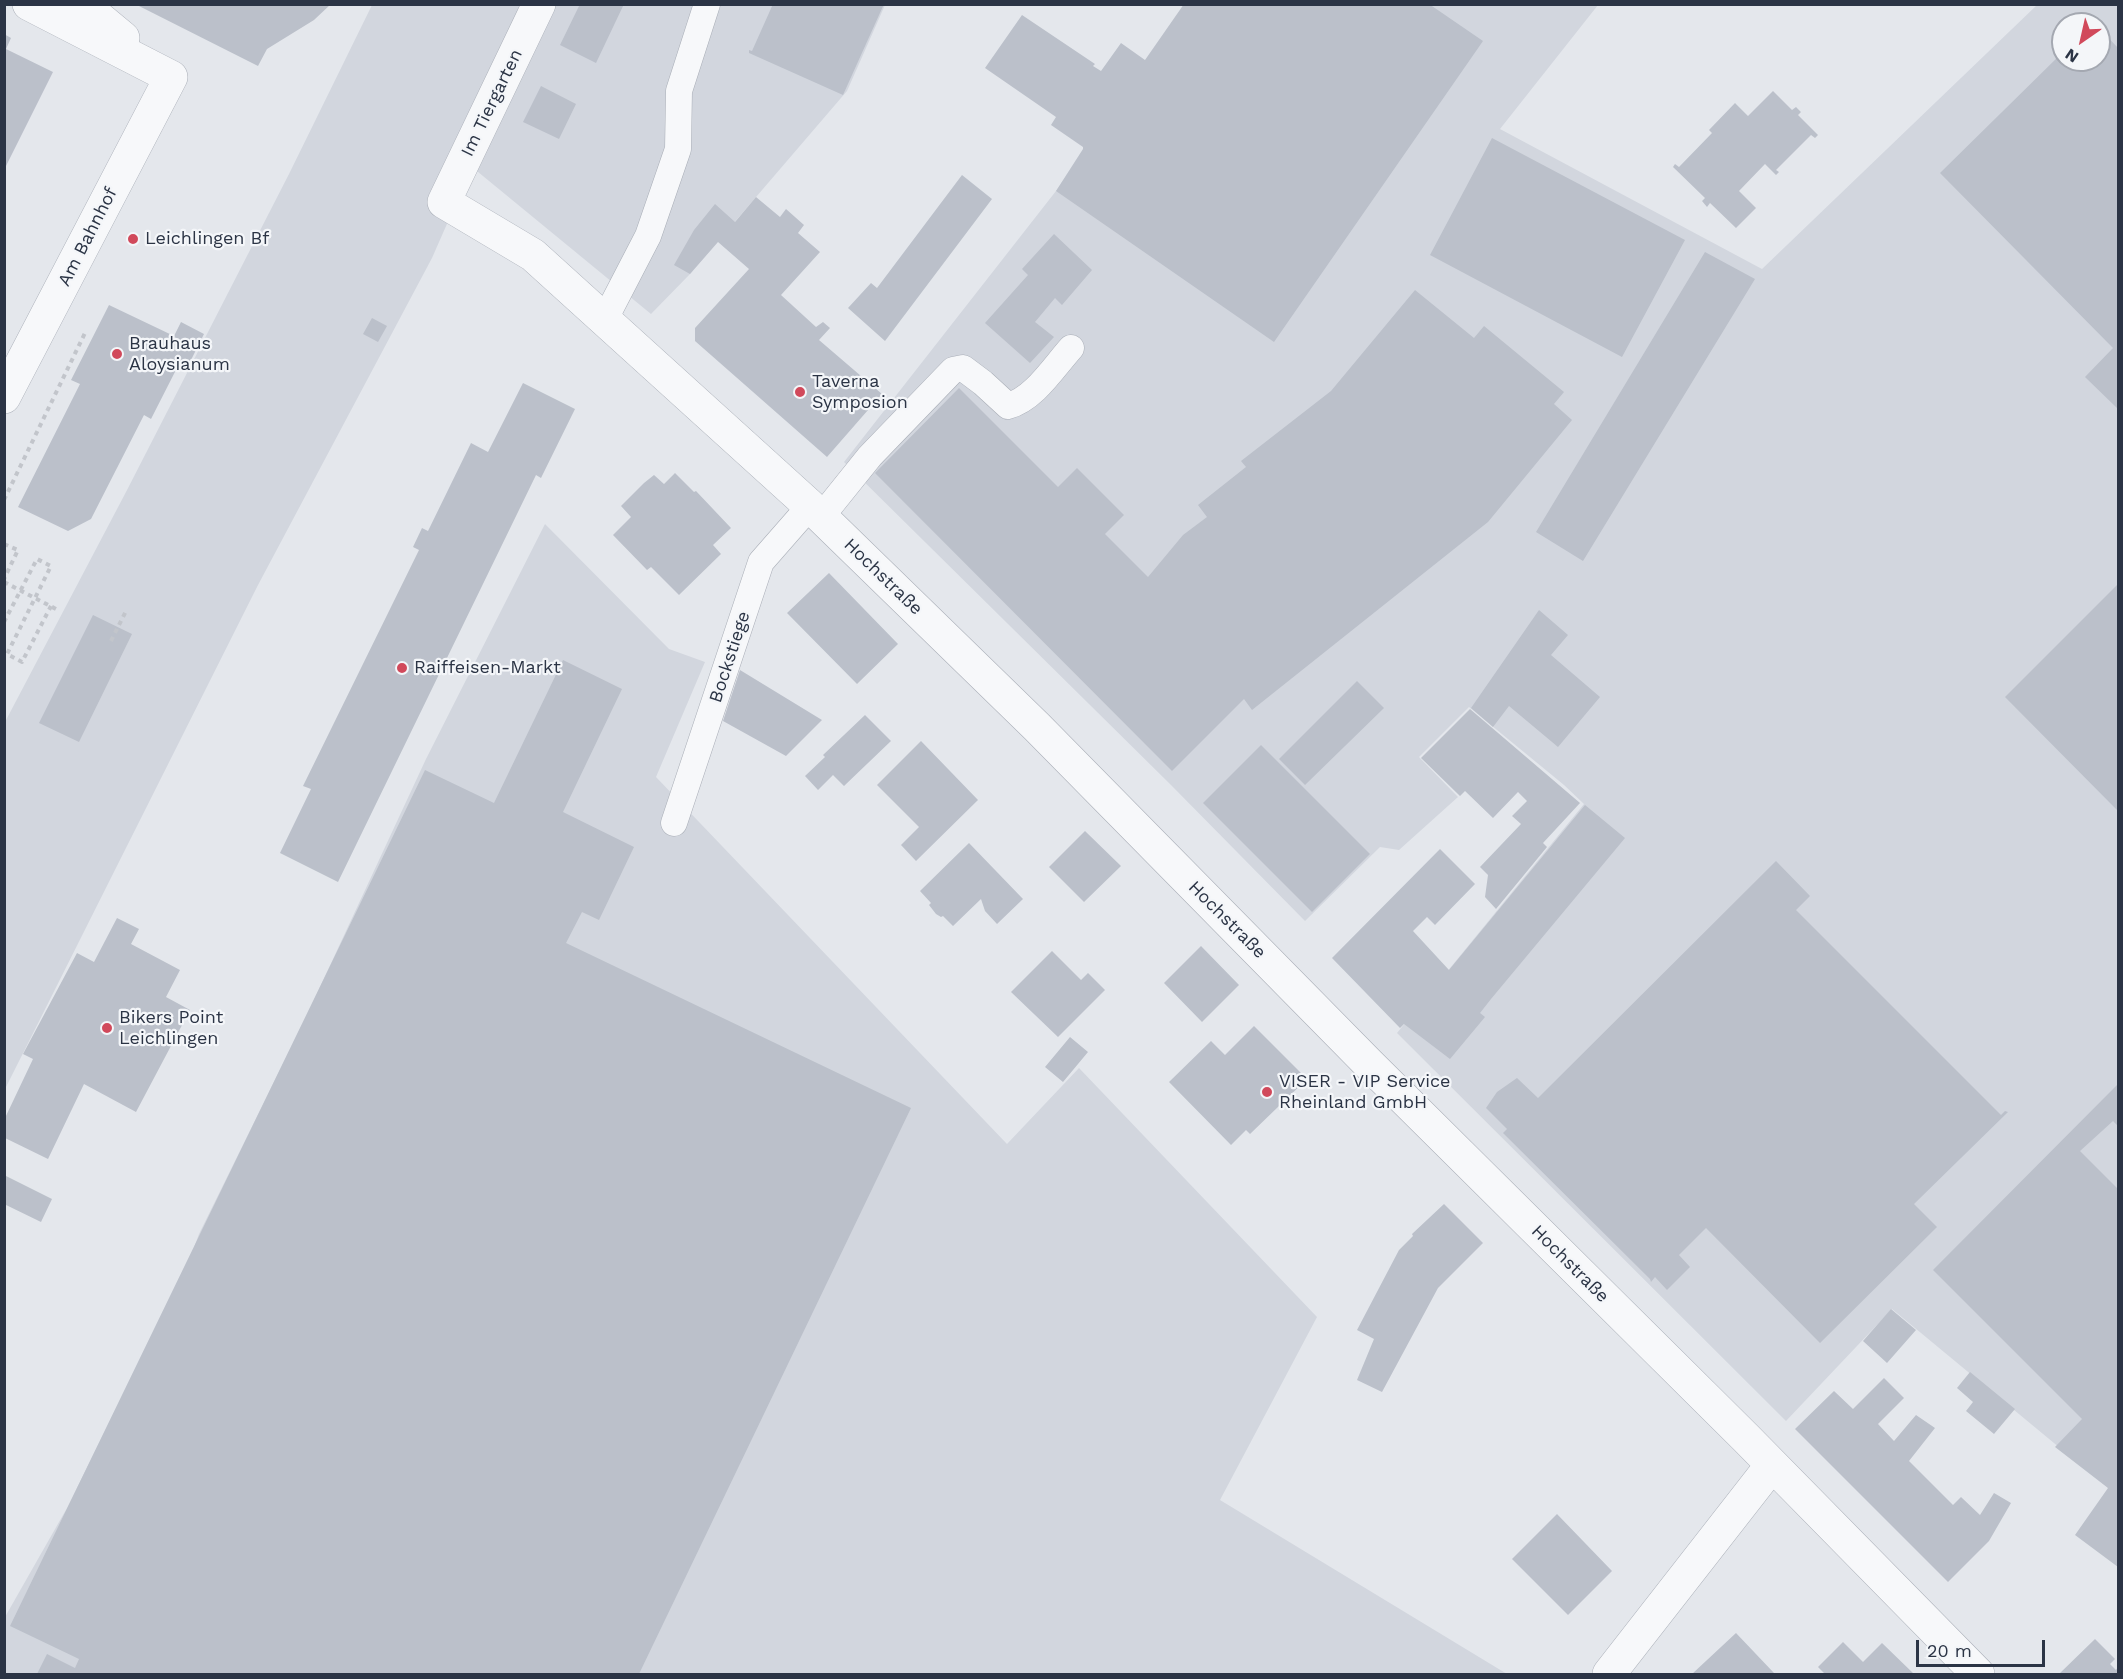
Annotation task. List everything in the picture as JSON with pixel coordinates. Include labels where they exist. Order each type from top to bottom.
[{"type":"street","points":[[29,4],[74,11]]},
{"type":"street","name":"Im Tiergarten","points":[[444,202],[539,4]]},
{"type":"street","name":"Am Bahnhof","points":[[4,397],[171,77],[74,11]]},
{"type":"street","name":"Hochstraße","points":[[444,202],[533,255],[815,511],[1038,727],[1369,1064],[1772,1465],[1978,1674]]},
{"type":"street","points":[[1609,1674],[1772,1465]]},
{"type":"lane","points":[[605,319],[648,236],[678,149],[679,91],[707,4]]},
{"type":"lane","name":"Bockstiege","points":[[674,822],[761,562],[870,456],[953,370],[963,368],[1008,406],[1016,404],[1031,393],[1071,348]]},
{"type":"path","points":[[4,500],[87,328]]},
{"type":"path","points":[[4,544],[18,550],[4,580],[56,609]]},
{"type":"path","points":[[4,622],[37,559],[51,566],[7,654],[22,662],[51,606]]},
{"type":"path","points":[[111,641],[128,609]]},
{"type":"shaded area","points":[[372,5],[885,5],[847,91],[690,274],[651,314],[472,167],[432,258],[258,585],[5,1089],[5,722],[289,174]]},
{"type":"shaded area","points":[[1184,5],[1598,5],[1500,129],[1762,269],[2037,5],[2118,5],[2118,1496],[1892,1309],[1786,1421],[1397,1033],[1584,804],[1469,707],[1419,757],[1458,797],[1399,850],[1380,847],[1305,921],[1171,785],[844,462],[1056,191]]},
{"type":"shaded area","points":[[545,524],[669,649],[705,662],[656,777],[1007,1144],[1079,1068],[1317,1317],[1220,1500],[1507,1674],[5,1674],[5,1617],[67,1508],[306,1017],[426,759]]},
{"type":"building","points":[[135,4],[331,4],[314,20],[267,49],[258,66]]},
{"type":"building","points":[[580,4],[624,4],[596,63],[560,45]]},
{"type":"building","points":[[773,4],[884,4],[843,95],[749,53],[749,50],[752,51]]},
{"type":"building","points":[[1184,4],[1429,4],[1483,41],[1274,342],[1056,191],[1083,147],[1051,125],[1056,117],[985,68],[1022,15],[1095,64],[1093,66],[1101,71],[1121,43],[1145,60]]},
{"type":"building","points":[[4,34],[11,38],[6,49],[53,72],[4,170]]},
{"type":"building","points":[[2111,41],[2118,48],[2118,409],[2085,377],[2113,348],[1940,173],[2051,64],[2051,72],[2111,72]]},
{"type":"building","points":[[541,86],[576,104],[559,139],[523,122]]},
{"type":"building","points":[[1773,91],[1792,110],[1796,107],[1801,112],[1798,115],[1818,135],[1815,138],[1811,135],[1776,170],[1779,172],[1776,175],[1765,164],[1739,191],[1756,208],[1736,228],[1710,203],[1707,207],[1702,201],[1705,198],[1673,167],[1675,164],[1679,167],[1712,133],[1709,130],[1735,103],[1748,116]]},
{"type":"building","points":[[1492,138],[1685,240],[1622,357],[1430,255]]},
{"type":"building","points":[[962,175],[992,199],[885,341],[848,308],[871,283],[877,288]]},
{"type":"building","points":[[756,197],[780,217],[786,209],[804,225],[798,233],[820,252],[781,295],[816,327],[823,322],[830,328],[819,340],[882,394],[827,457],[695,341],[695,328],[749,269],[718,242],[690,274],[674,265],[694,230],[715,204],[735,222]]},
{"type":"building","points":[[1054,234],[1092,270],[1062,305],[1055,298],[1035,322],[1054,337],[1030,363],[985,323],[1028,275],[1022,269]]},
{"type":"building","points":[[1705,252],[1755,279],[1583,561],[1536,532]]},
{"type":"building","points":[[1415,290],[1474,338],[1484,326],[1564,392],[1554,404],[1572,420],[1488,522],[1252,710],[1244,699],[1172,771],[875,473],[959,388],[1058,487],[1077,468],[1124,515],[1105,534],[1148,577],[1183,535],[1207,517],[1198,505],[1246,467],[1241,461],[1331,391]]},
{"type":"building","points":[[109,305],[174,336],[181,322],[204,334],[187,368],[179,364],[151,419],[144,415],[91,519],[68,531],[18,507],[80,384],[71,380]]},
{"type":"building","points":[[372,318],[387,326],[378,342],[363,334]]},
{"type":"building","name":"Raiffeisen-Markt","points":[[523,383],[575,409],[541,478],[536,475],[338,882],[280,853],[311,789],[303,786],[419,550],[413,547],[422,528],[428,531],[471,443],[488,452]]},
{"type":"building","points":[[675,473],[694,492],[696,491],[731,528],[713,545],[721,554],[679,595],[651,567],[647,570],[613,535],[631,517],[621,506],[644,483],[654,475],[664,484]]},
{"type":"building","points":[[829,573],[898,644],[857,684],[787,613]]},
{"type":"building","points":[[2118,584],[2118,811],[2005,697]]},
{"type":"building","points":[[1539,610],[1568,635],[1551,655],[1600,697],[1558,747],[1509,706],[1493,727],[1471,708]]},
{"type":"building","points":[[93,615],[132,634],[79,742],[39,723]]},
{"type":"building","points":[[563,660],[622,689],[563,812],[634,847],[599,920],[582,912],[566,943],[911,1108],[639,1674],[37,1674],[47,1654],[75,1668],[79,1659],[10,1626],[425,770],[494,803]]},
{"type":"building","points":[[740,670],[822,720],[786,756],[723,721]]},
{"type":"building","points":[[1357,681],[1384,708],[1305,785],[1279,759]]},
{"type":"building","points":[[1470,709],[1580,803],[1543,843],[1547,847],[1496,909],[1485,897],[1488,875],[1480,867],[1521,824],[1512,816],[1527,801],[1518,792],[1493,818],[1465,791],[1460,796],[1421,758]]},
{"type":"building","points":[[865,715],[891,741],[844,786],[833,775],[818,790],[805,776],[825,757],[823,755]]},
{"type":"building","points":[[921,741],[978,800],[916,861],[901,845],[919,827],[877,785]]},
{"type":"building","points":[[1261,745],[1370,854],[1312,912],[1203,803]]},
{"type":"building","points":[[1585,805],[1625,838],[1491,999],[1480,1013],[1485,1017],[1450,1059],[1404,1024],[1400,1028],[1332,958],[1440,849],[1475,884],[1435,925],[1427,917],[1413,931],[1449,970]]},
{"type":"building","points":[[1085,831],[1121,866],[1084,902],[1049,867]]},
{"type":"building","points":[[969,843],[1023,899],[997,924],[985,911],[981,899],[953,926],[943,916],[936,914],[929,905],[931,903],[920,891]]},
{"type":"building","points":[[1776,861],[1810,896],[1796,910],[2001,1115],[2005,1111],[2008,1112],[1914,1204],[1937,1227],[1820,1343],[1706,1228],[1679,1255],[1690,1267],[1667,1290],[1655,1277],[1651,1282],[1503,1133],[1507,1129],[1486,1108],[1497,1092],[1517,1078],[1538,1098]]},
{"type":"building","points":[[117,918],[139,929],[131,944],[180,970],[166,997],[190,1010],[136,1112],[84,1084],[48,1159],[5,1138],[5,1118],[33,1059],[23,1054],[77,953],[94,962]]},
{"type":"building","points":[[1201,946],[1239,985],[1202,1022],[1164,983]]},
{"type":"building","points":[[1052,951],[1081,980],[1088,973],[1105,990],[1058,1037],[1011,992]]},
{"type":"building","points":[[1254,1026],[1307,1079],[1250,1134],[1246,1130],[1231,1145],[1169,1082],[1211,1041],[1225,1055]]},
{"type":"building","points":[[1070,1037],[1088,1052],[1063,1082],[1045,1067]]},
{"type":"building","points":[[2118,1084],[2118,1126],[2113,1121],[2080,1151],[2118,1189],[2118,1567],[2075,1535],[2108,1488],[2055,1447],[2082,1419],[1933,1270]]},
{"type":"building","points":[[4,1175],[52,1199],[41,1222],[4,1204]]},
{"type":"building","points":[[1444,1204],[1483,1243],[1438,1288],[1382,1392],[1357,1380],[1374,1339],[1357,1330],[1399,1250],[1413,1236],[1412,1234]]},
{"type":"building","points":[[1891,1309],[1916,1330],[1887,1363],[1863,1341]]},
{"type":"building","points":[[1970,1372],[2015,1409],[1994,1434],[1966,1411],[1973,1402],[1957,1388]]},
{"type":"building","points":[[1884,1378],[1904,1398],[1878,1424],[1894,1441],[1916,1415],[1935,1428],[1909,1461],[1953,1505],[1961,1497],[1980,1515],[1994,1493],[2011,1503],[1989,1541],[1948,1582],[1795,1429],[1834,1391],[1853,1409]]},
{"type":"building","points":[[1557,1514],[1612,1571],[1568,1615],[1512,1559]]},
{"type":"building","points":[[1736,1633],[1773,1674],[1692,1674]]},
{"type":"building","points":[[2095,1639],[2115,1659],[2110,1664],[2116,1670],[2118,1667],[2118,1674],[2059,1674]]},
{"type":"building","points":[[1843,1642],[1863,1662],[1882,1643],[1914,1674],[1825,1674],[1818,1667]]},
{"type":"place","name":"Leichlingen Bf","points":[[133,239]]},
{"type":"place","name":"Brauhaus Aloysianum","points":[[117,354]]},
{"type":"place","name":"Taverna Symposion","points":[[800,392]]},
{"type":"place","name":"Raiffeisen-Markt","points":[[402,668]]},
{"type":"place","name":"Bikers Point Leichlingen","points":[[107,1028]]},
{"type":"place","name":"VISER - VIP Service Rheinland GmbH","points":[[1267,1092]]}]
